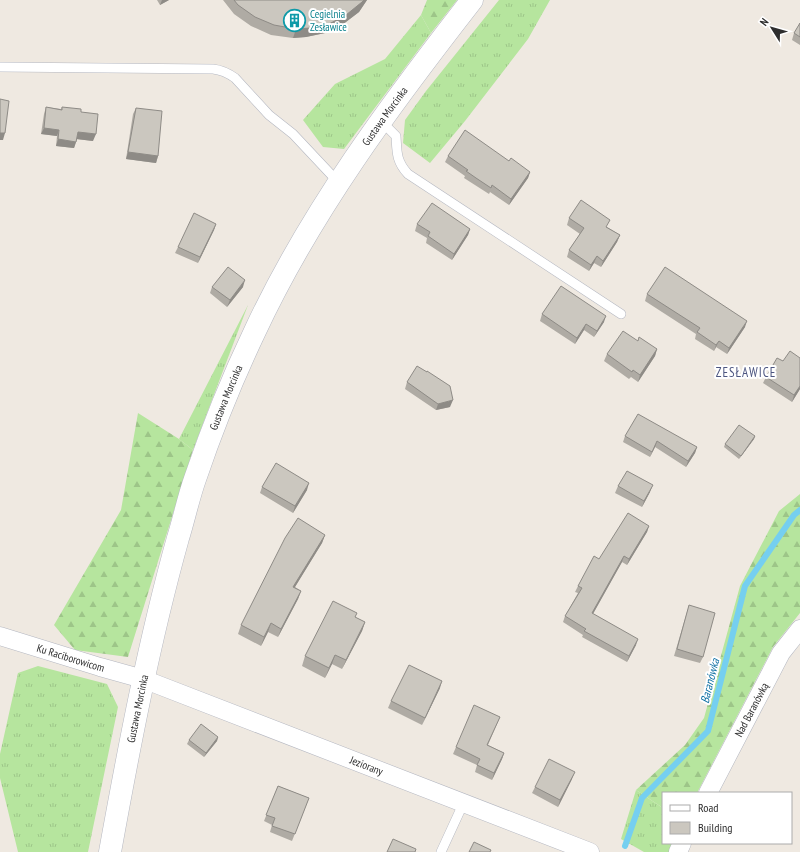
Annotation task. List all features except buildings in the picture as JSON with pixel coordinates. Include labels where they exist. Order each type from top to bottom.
[{"type":"street","name":"Gustawa Morcinka","points":[[110,852],[143,679],[166,579],[194,480],[235,374],[282,277],[312,224],[381,121],[472,0]]},
{"type":"street","name":"Nad Baranówką","points":[[709,792],[781,653],[800,629]]},
{"type":"street","name":"Ku Raciborowicom","points":[[0,636],[143,679]]},
{"type":"street","name":"Jeziorany","points":[[143,679],[590,852]]},
{"type":"lane","points":[[0,67],[221,70],[229,73],[235,78],[269,115],[292,134],[339,182]]},
{"type":"lane","points":[[381,121],[396,136],[397,156],[401,166],[408,174],[621,314]]},
{"type":"lane","points":[[441,852],[464,802]]},
{"type":"green space","points":[[427,0],[457,0],[431,33],[421,15]]},
{"type":"green space","points":[[499,0],[550,0],[528,39],[465,121],[430,163],[403,143],[405,120],[426,91]]},
{"type":"green space","points":[[421,15],[431,33],[344,149],[323,147],[303,120],[335,84],[385,59]]},
{"type":"green space","points":[[248,305],[193,450],[179,439]]},
{"type":"green space","points":[[138,413],[179,439],[193,450],[128,657],[75,650],[54,625],[121,510]]},
{"type":"green space","points":[[800,494],[800,613],[773,647],[698,792],[662,792],[662,807],[636,790],[685,745],[704,718],[740,586],[779,511]]},
{"type":"green space","points":[[38,666],[107,684],[118,707],[88,852],[18,852],[0,778],[0,754],[18,673]]},
{"type":"green space","points":[[636,790],[662,807],[662,844],[674,844],[670,852],[644,852],[621,839]]},
{"type":"waterway","name":"Baranówka","points":[[625,846],[642,798],[708,731],[745,586],[794,515],[800,510]]},
{"type":"place","name":"Cegielnia Zesławice","points":[[295,20]]},
{"type":"district","name":"ZESŁAWICE","points":[[746,372]]}]
